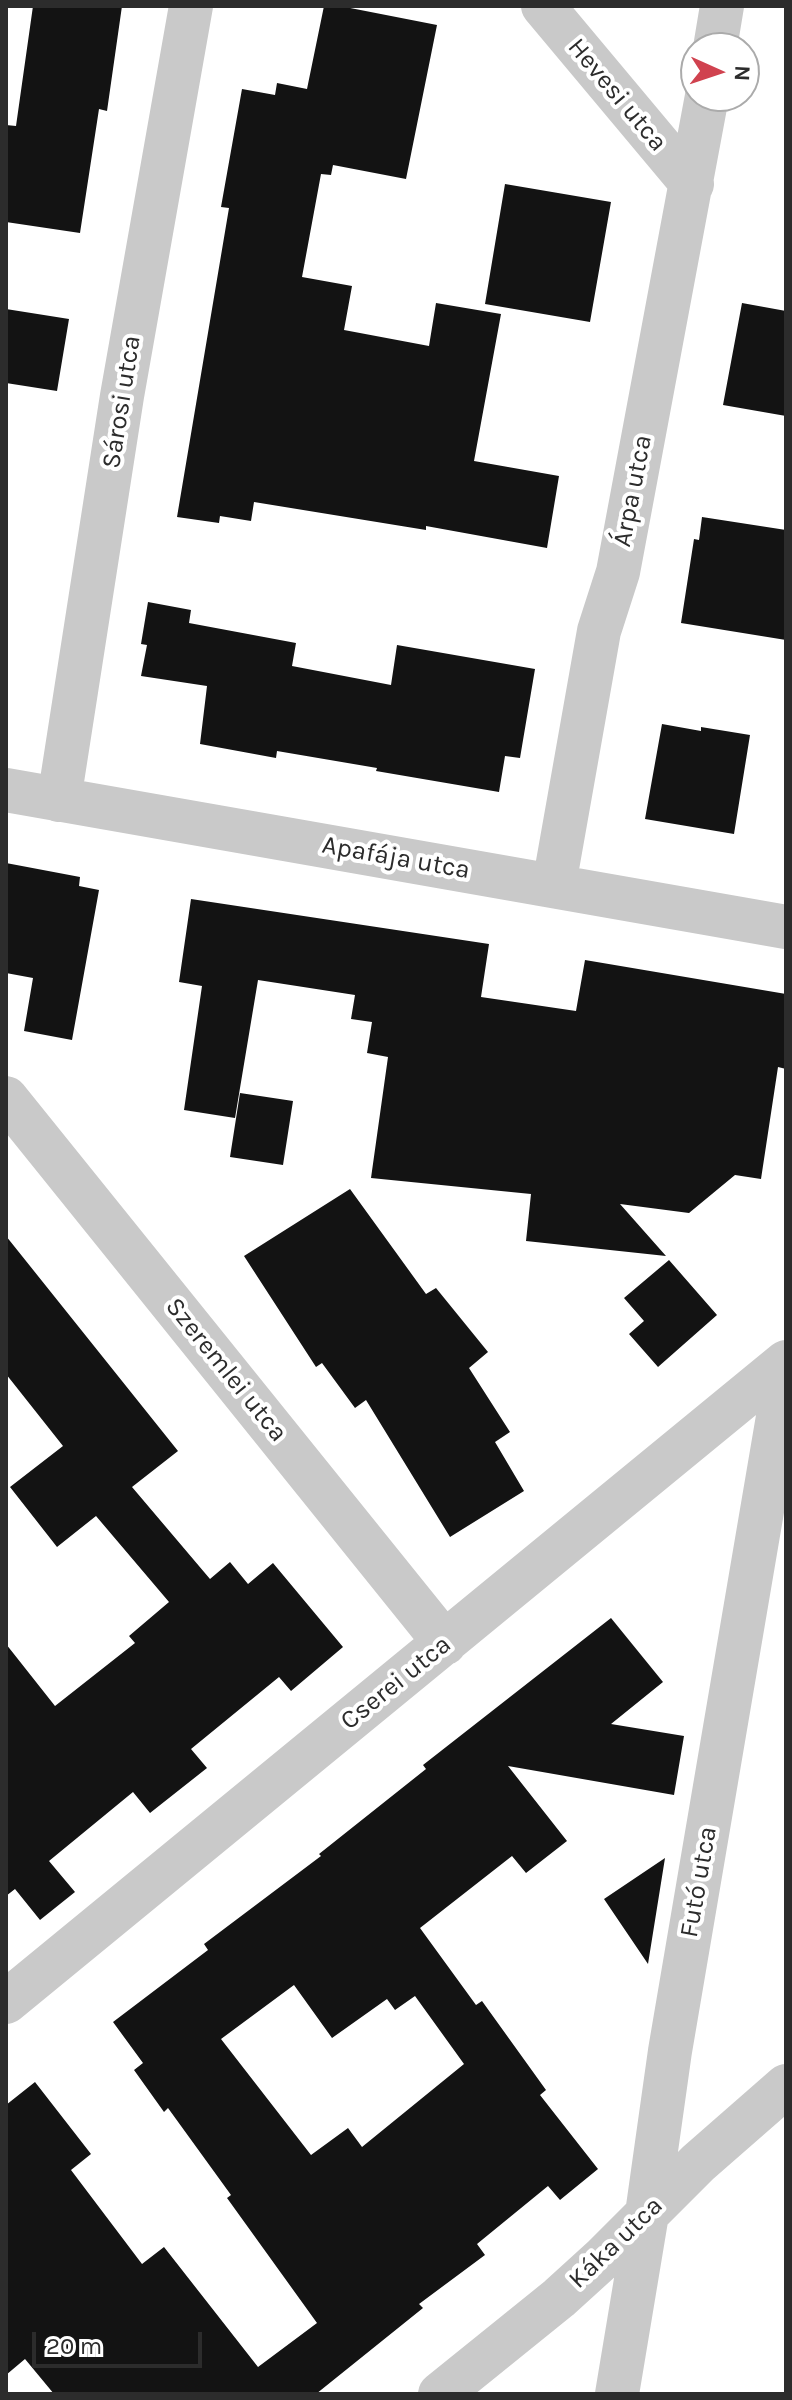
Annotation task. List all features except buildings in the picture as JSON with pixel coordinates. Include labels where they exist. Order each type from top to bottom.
[{"type":"street","name":"Sárosi utca","points":[[59,800],[122,396],[191,6]]},
{"type":"street","name":"Hevesi utca","points":[[543,6],[692,184]]},
{"type":"street","points":[[718,32],[722,6]]},
{"type":"street","name":"Árpa utca","points":[[554,885],[599,631],[618,572],[704,112]]},
{"type":"street","name":"Apafája utca","points":[[6,790],[786,927]]},
{"type":"street","name":"Szeremlei utca","points":[[6,1098],[445,1643]]},
{"type":"street","name":"Cserei utca","points":[[6,2002],[786,1362]]},
{"type":"street","name":"Futó utca","points":[[617,2394],[670,2051],[786,1370]]},
{"type":"street","name":"Káka utca","points":[[440,2394],[559,2298],[698,2163],[786,2086]]}]
